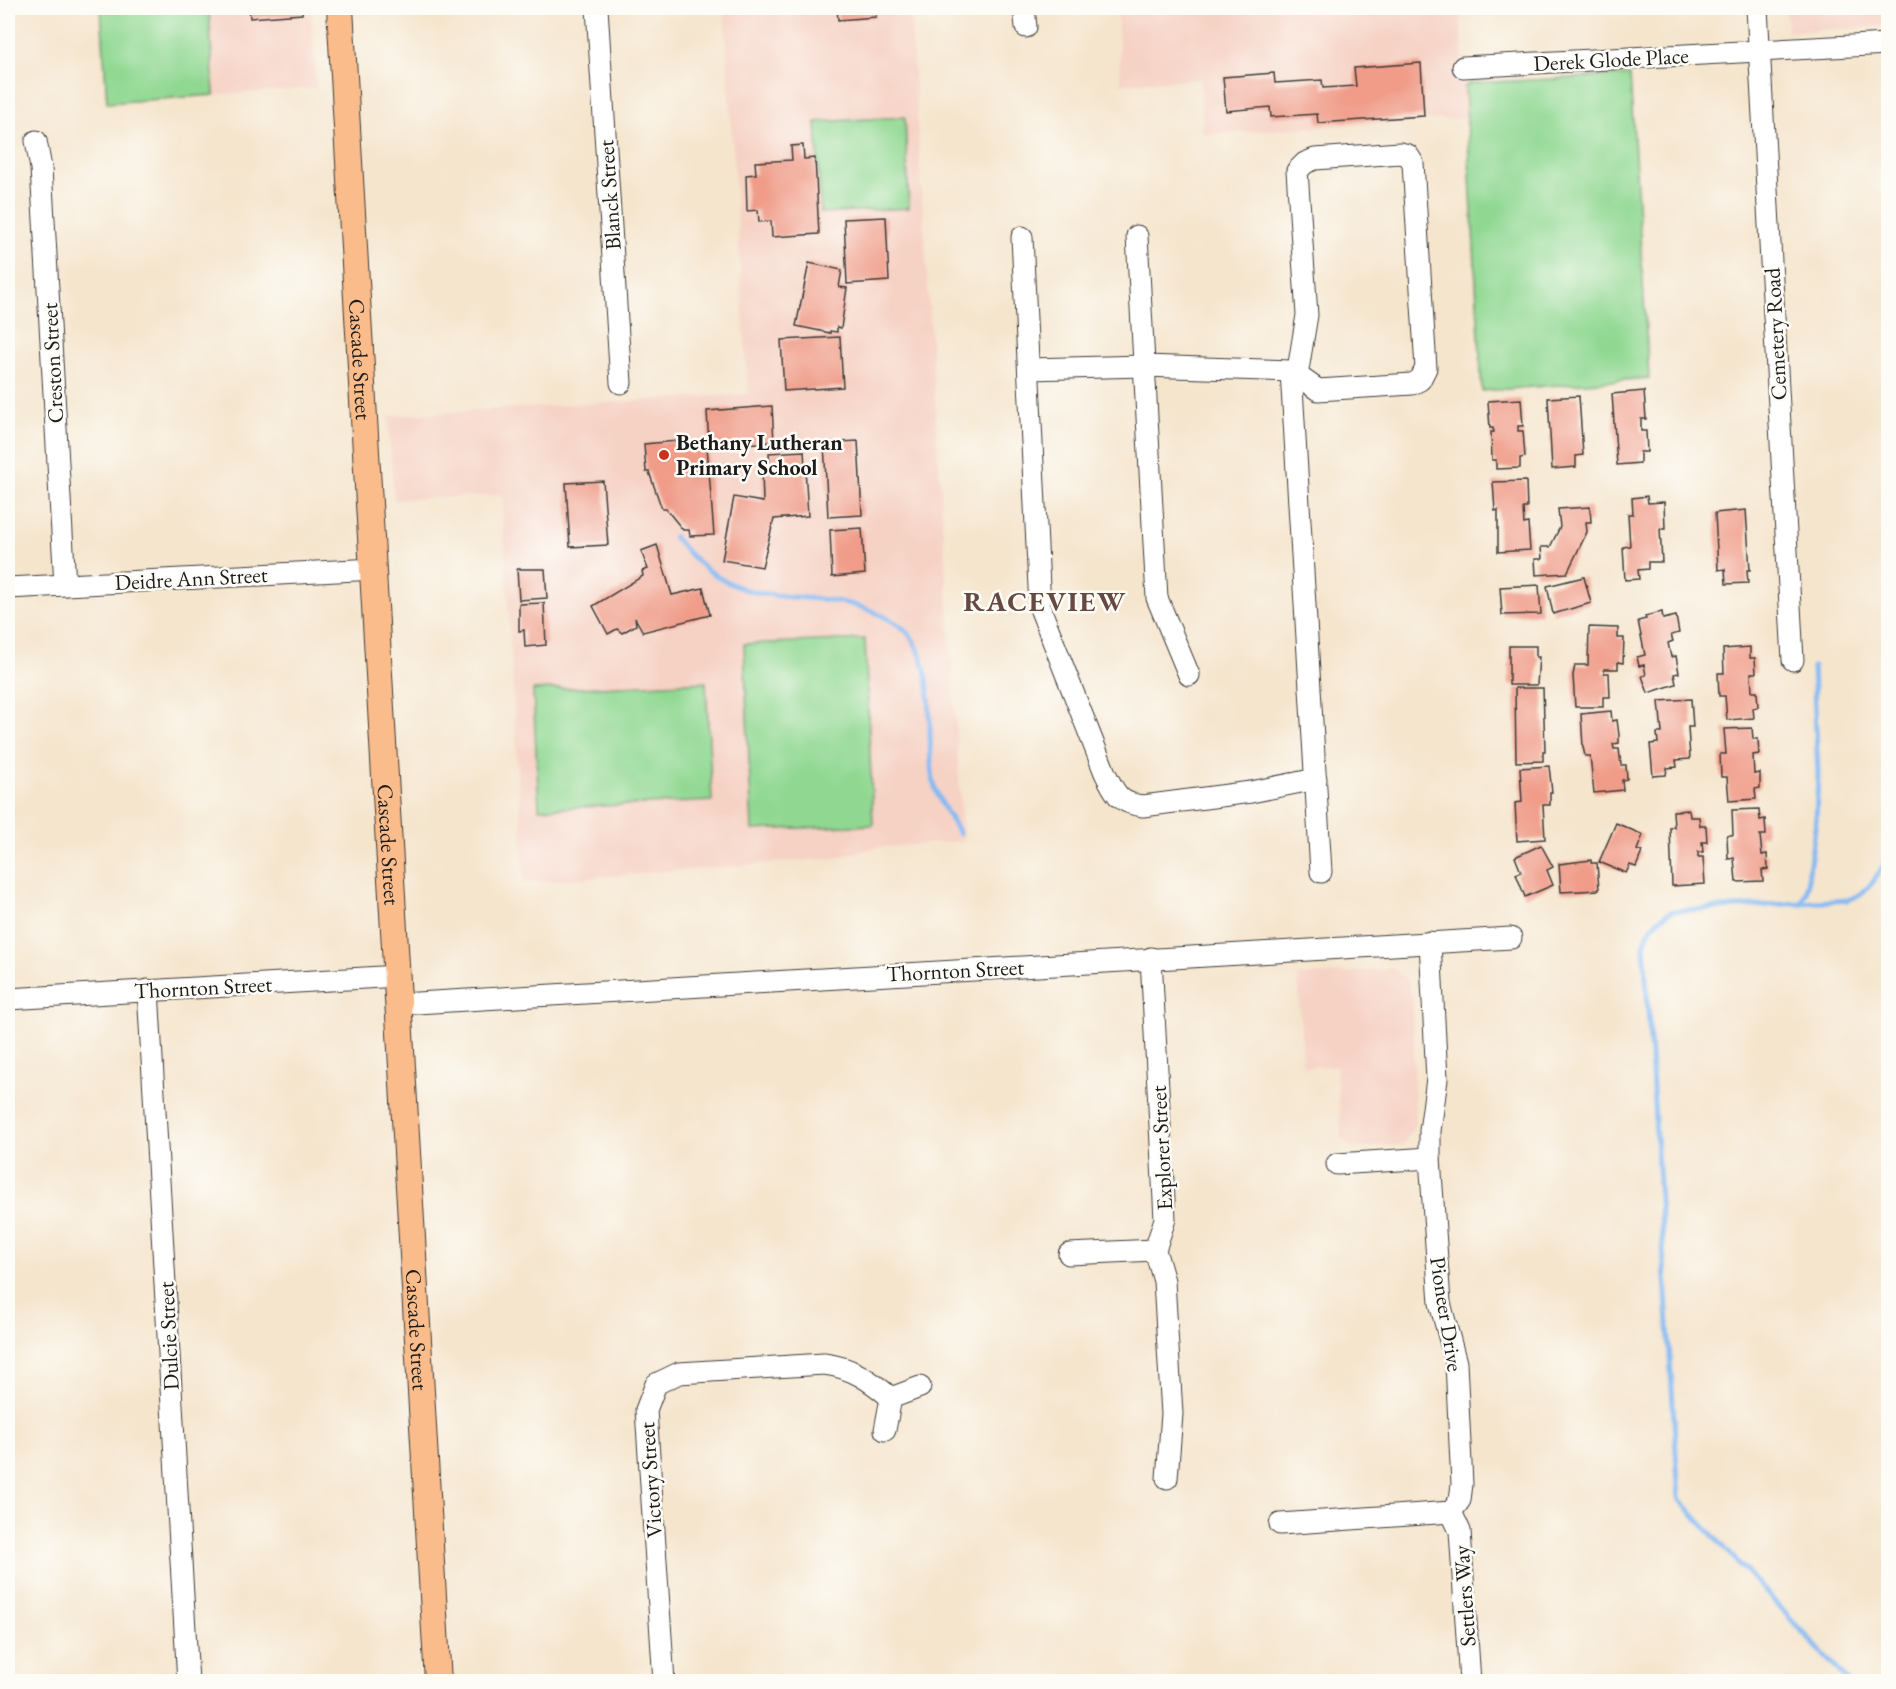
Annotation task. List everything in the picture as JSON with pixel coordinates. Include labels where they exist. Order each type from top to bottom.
[{"type":"main road","name":"Cascade Street","points":[[340,8],[375,569],[438,1682]]},
{"type":"street","name":"Blanck Street","points":[[597,8],[621,383]]},
{"type":"street","name":"Cemetery Road","points":[[1757,8],[1793,660]]},
{"type":"street","name":"Derek Glode Place","points":[[1463,67],[1888,44]]},
{"type":"street","name":"Creston Street","points":[[36,141],[41,168],[65,585]]},
{"type":"street","points":[[1029,369],[1144,366],[1294,374],[1318,390],[1412,384],[1420,380],[1426,368],[1413,164],[1408,155],[1400,153],[1315,159],[1305,163],[1297,171],[1307,315],[1294,374],[1322,872]]},
{"type":"street","points":[[1137,236],[1157,598],[1189,675]]},
{"type":"street","points":[[1022,237],[1040,608],[1105,773],[1117,796],[1128,804],[1143,806],[1251,792],[1316,779]]},
{"type":"street","name":"Deidre Ann Street","points":[[8,588],[375,569]]},
{"type":"street","name":"Thornton Street","points":[[400,1004],[1511,938]]},
{"type":"street","name":"Pioneer Drive","points":[[1430,942],[1437,1079],[1430,1131],[1430,1158],[1440,1303],[1456,1364],[1462,1484],[1460,1500],[1451,1512]]},
{"type":"street","name":"Explorer Street","points":[[1151,958],[1165,1219],[1155,1250]]},
{"type":"street","name":"Thornton Street","points":[[8,999],[398,976]]},
{"type":"street","name":"Dulcie Street","points":[[148,990],[188,1682]]},
{"type":"street","points":[[1337,1164],[1430,1158]]},
{"type":"street","points":[[1069,1254],[1155,1250],[1164,1281],[1172,1414],[1167,1478]]},
{"type":"street","name":"Victory Street","points":[[664,1682],[646,1410],[656,1384],[666,1377],[679,1373],[824,1365],[840,1366],[856,1372],[891,1398]]},
{"type":"street","points":[[885,1430],[891,1398],[920,1387]]},
{"type":"street","points":[[1280,1524],[1451,1512]]},
{"type":"street","name":"Settlers Way","points":[[1451,1512],[1460,1531],[1470,1682]]},
{"type":"shaded area","points":[[209,8],[311,8],[316,88],[214,95]]},
{"type":"shaded area","name":"Bethany Lutheran Primary School","points":[[724,8],[910,8],[963,841],[873,848],[835,858],[524,883],[502,495],[394,500],[388,416],[748,394]]},
{"type":"shaded area","points":[[1117,8],[1460,8],[1466,118],[1203,134],[1200,79],[1121,84]]},
{"type":"shaded area","points":[[1786,8],[1886,8],[1887,26],[1787,32]]},
{"type":"shaded area","points":[[1393,969],[1408,980],[1413,1001],[1415,1125],[1403,1145],[1351,1148],[1341,1136],[1336,1066],[1303,1067],[1298,976]]},
{"type":"green space","points":[[101,8],[209,8],[214,95],[107,103]]},
{"type":"green space","points":[[1630,75],[1649,378],[1482,391],[1465,86],[1471,83]]},
{"type":"green space","points":[[905,117],[909,208],[821,213],[816,122]]},
{"type":"green space","points":[[865,639],[873,825],[752,830],[744,644]]},
{"type":"green space","points":[[706,682],[712,801],[539,809],[533,690]]},
{"type":"building","points":[[249,8],[302,8],[302,14],[250,18]]},
{"type":"building","points":[[837,8],[876,8],[876,17],[838,20]]},
{"type":"building","points":[[1374,8],[1407,8],[1407,11],[1374,13]]},
{"type":"building","points":[[1421,63],[1424,116],[1318,123],[1317,114],[1271,117],[1270,107],[1226,111],[1223,77],[1274,73],[1275,83],[1322,80],[1323,88],[1356,86],[1354,68]]},
{"type":"building","points":[[803,145],[804,159],[815,158],[819,234],[772,237],[771,221],[759,222],[758,210],[747,211],[746,175],[756,174],[755,162],[792,160],[791,146]]},
{"type":"building","points":[[886,217],[889,281],[847,284],[844,219]]},
{"type":"building","points":[[809,263],[842,270],[839,287],[847,288],[841,328],[837,327],[837,332],[830,331],[830,333],[796,326]]},
{"type":"building","points":[[840,337],[843,387],[784,391],[781,340]]},
{"type":"building","points":[[1644,391],[1646,419],[1641,419],[1641,431],[1646,431],[1647,452],[1640,452],[1640,463],[1617,465],[1612,394]]},
{"type":"building","points":[[1579,396],[1583,455],[1576,456],[1576,467],[1552,469],[1548,398]]},
{"type":"building","points":[[1521,399],[1523,426],[1518,426],[1518,431],[1523,431],[1525,457],[1520,458],[1520,468],[1496,469],[1496,460],[1492,460],[1491,432],[1494,432],[1493,428],[1490,428],[1488,401]]},
{"type":"building","points":[[772,406],[774,442],[709,446],[707,411]]},
{"type":"building","points":[[677,441],[677,444],[700,442],[700,446],[707,446],[714,535],[690,536],[689,530],[683,530],[666,509],[662,509],[649,472],[646,472],[644,444]]},
{"type":"building","points":[[858,441],[862,515],[828,517],[824,443]]},
{"type":"building","points":[[804,451],[808,516],[774,519],[762,567],[722,560],[734,497],[763,502],[762,470],[770,470],[769,453]]},
{"type":"building","points":[[603,481],[608,545],[570,547],[566,483]]},
{"type":"building","points":[[1526,481],[1527,508],[1523,508],[1524,524],[1528,523],[1530,550],[1498,552],[1498,510],[1495,511],[1493,482]]},
{"type":"building","points":[[1647,496],[1648,503],[1664,502],[1665,529],[1660,529],[1662,562],[1648,562],[1648,569],[1638,570],[1639,579],[1625,580],[1623,547],[1630,546],[1628,514],[1633,514],[1632,498]]},
{"type":"building","points":[[1590,507],[1591,522],[1586,522],[1587,532],[1567,573],[1536,575],[1535,559],[1542,559],[1541,547],[1550,547],[1560,527],[1558,509]]},
{"type":"building","points":[[1746,510],[1750,570],[1747,570],[1748,583],[1726,584],[1725,569],[1718,570],[1715,513]]},
{"type":"building","points":[[862,528],[865,574],[832,577],[830,530]]},
{"type":"building","points":[[657,545],[672,595],[703,588],[710,615],[643,632],[635,618],[636,625],[622,633],[617,629],[608,634],[593,606],[643,576],[642,571],[648,569],[641,551]]},
{"type":"building","points":[[517,569],[545,569],[547,598],[519,600]]},
{"type":"building","points":[[1584,577],[1591,603],[1553,614],[1547,586]]},
{"type":"building","points":[[1539,585],[1541,614],[1502,615],[1500,587]]},
{"type":"building","points":[[544,603],[546,645],[525,647],[524,630],[519,631],[519,604]]},
{"type":"building","points":[[1662,612],[1663,619],[1676,616],[1679,633],[1671,635],[1673,641],[1668,643],[1671,657],[1676,656],[1679,673],[1674,674],[1676,684],[1648,693],[1642,676],[1646,675],[1644,665],[1639,666],[1637,657],[1645,655],[1638,621],[1646,619],[1645,616]]},
{"type":"building","points":[[1589,627],[1618,628],[1618,638],[1624,638],[1623,663],[1618,662],[1618,669],[1604,669],[1604,673],[1609,673],[1610,697],[1603,697],[1603,707],[1575,707],[1573,675],[1575,665],[1588,665]]},
{"type":"building","points":[[1509,646],[1536,646],[1536,657],[1539,657],[1537,685],[1509,685]]},
{"type":"building","points":[[1750,647],[1750,658],[1755,658],[1756,673],[1751,673],[1752,692],[1757,692],[1758,707],[1753,708],[1754,718],[1727,720],[1725,696],[1719,696],[1718,673],[1724,673],[1723,649]]},
{"type":"building","points":[[1515,688],[1543,688],[1545,751],[1543,751],[1543,761],[1516,762]]},
{"type":"building","points":[[1691,699],[1693,727],[1688,727],[1690,759],[1676,760],[1677,767],[1667,768],[1666,775],[1653,776],[1650,744],[1658,743],[1657,733],[1662,733],[1659,701]]},
{"type":"building","points":[[1611,711],[1612,721],[1617,720],[1619,735],[1619,743],[1613,744],[1614,749],[1619,749],[1621,765],[1626,765],[1627,779],[1622,780],[1623,790],[1594,793],[1590,756],[1585,756],[1583,747],[1581,714]]},
{"type":"building","points":[[1752,728],[1753,739],[1758,739],[1759,754],[1753,755],[1754,774],[1760,773],[1760,788],[1755,789],[1756,799],[1729,801],[1727,777],[1721,777],[1720,754],[1726,754],[1724,729]]},
{"type":"building","points":[[1549,766],[1552,792],[1550,792],[1550,805],[1543,805],[1545,839],[1517,841],[1515,803],[1522,802],[1520,768]]},
{"type":"building","points":[[1759,809],[1760,820],[1765,819],[1766,835],[1760,835],[1762,855],[1767,854],[1768,869],[1762,870],[1763,881],[1736,882],[1734,858],[1728,859],[1727,835],[1733,835],[1732,810]]},
{"type":"building","points":[[1689,810],[1690,817],[1699,817],[1700,826],[1706,826],[1707,842],[1702,842],[1703,852],[1698,852],[1698,857],[1703,857],[1705,884],[1672,886],[1670,827],[1674,827],[1673,811]]},
{"type":"building","points":[[1616,823],[1643,835],[1637,850],[1642,852],[1636,867],[1630,865],[1626,873],[1599,862]]},
{"type":"building","points":[[1541,845],[1553,867],[1547,870],[1553,885],[1525,897],[1516,874],[1521,872],[1515,857]]},
{"type":"building","points":[[1591,860],[1591,863],[1597,863],[1599,890],[1561,892],[1559,864]]},
{"type":"waterway","points":[[674,537],[700,564],[720,578],[743,589],[772,595],[849,604],[883,616],[906,631],[912,638],[926,672],[933,780],[941,801],[959,833]]},
{"type":"waterway","points":[[1801,903],[1806,893],[1816,820],[1818,774],[1813,667]]},
{"type":"waterway","points":[[1849,1682],[1679,1499],[1644,946],[1654,924],[1673,911],[1848,900],[1868,888],[1877,877],[1888,856]]},
{"type":"place","name":"Bethany Lutheran Primary School","points":[[664,455]]},
{"type":"district","name":"RACEVIEW","points":[[1045,601]]}]
